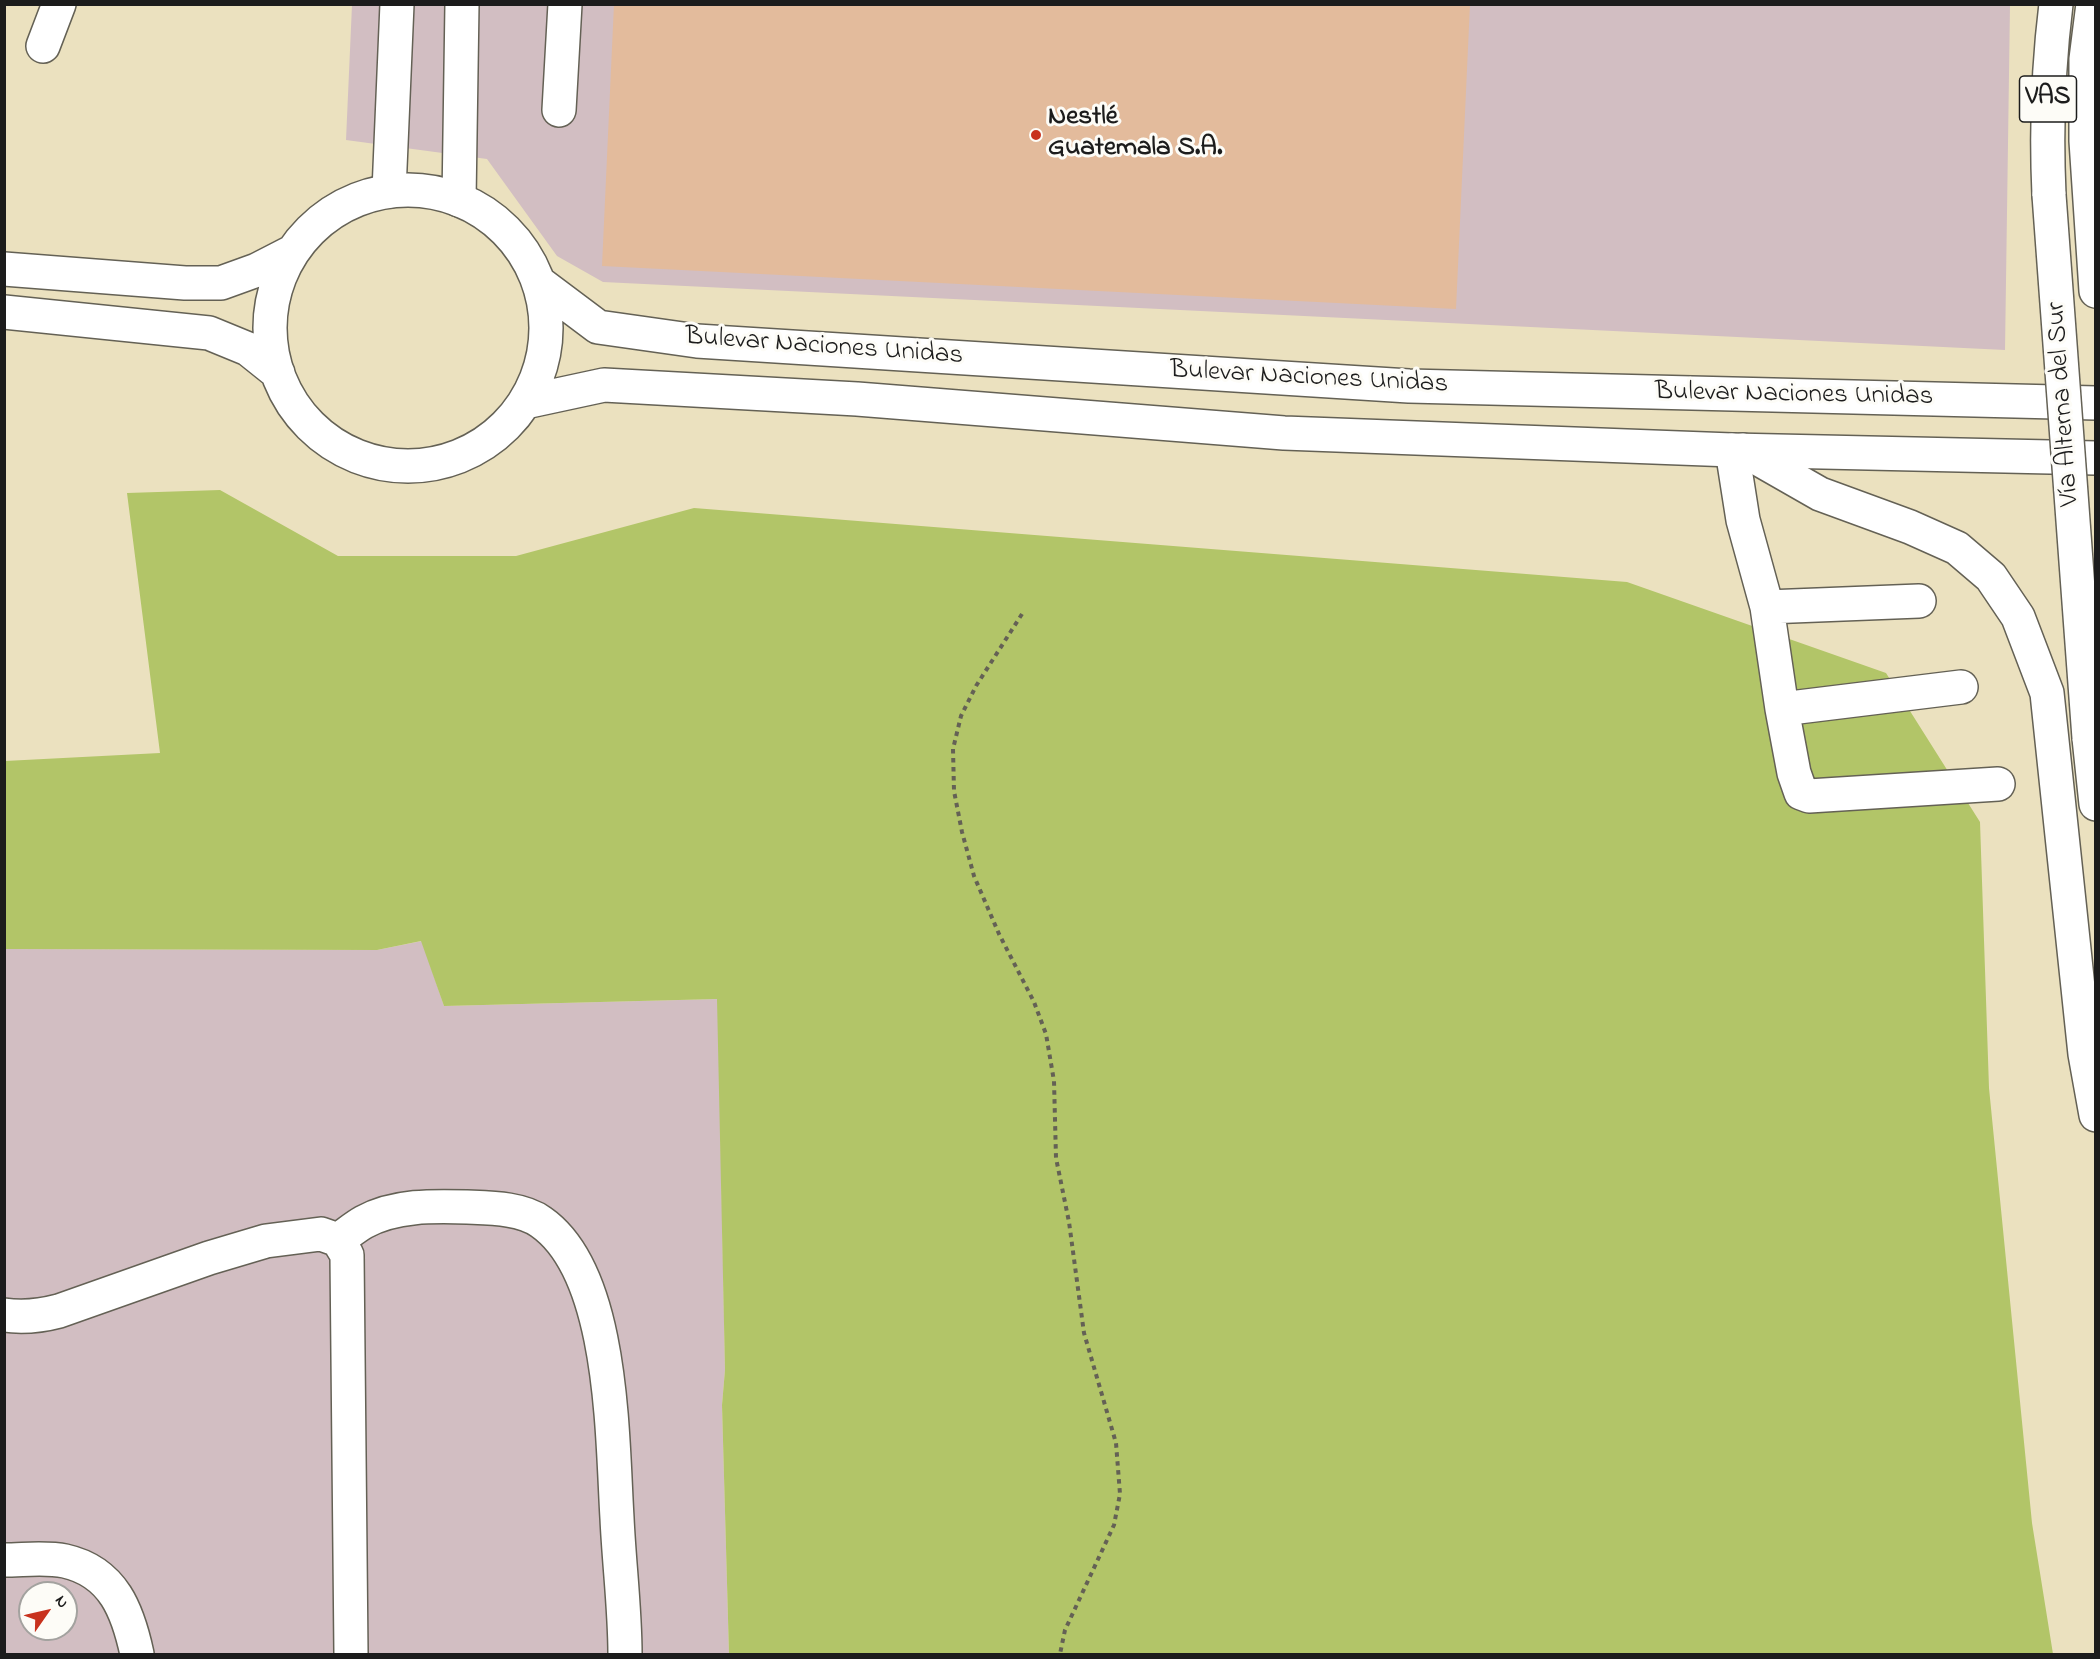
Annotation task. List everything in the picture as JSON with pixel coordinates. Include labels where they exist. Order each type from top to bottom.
[{"type":"main road","points":[[43,46],[59,4]]},
{"type":"main road","points":[[389,192],[397,4]]},
{"type":"main road","points":[[459,200],[462,4]]},
{"type":"main road","points":[[559,110],[565,4]]},
{"type":"main road","name":"Vía Alterna del Sur","points":[[2056,4],[2049,72],[2046,141],[2089,738],[2096,804]]},
{"type":"main road","name":"Vía Alterna del Sur","points":[[2092,4],[2086,59],[2088,189],[2096,291]]},
{"type":"main road","points":[[412,190],[436,193],[459,200],[480,210],[499,224],[515,241],[538,282],[546,313],[546,344],[539,374],[525,402],[506,426],[482,445],[454,459],[424,466],[393,466],[363,458],[334,445],[310,425],[291,401],[278,373],[271,342],[271,311],[279,281],[292,252],[307,234],[324,218],[344,205],[366,196],[412,190]]},
{"type":"main road","points":[[4,269],[184,283],[221,283],[257,270],[292,252]]},
{"type":"main road","name":"Bulevar Naciones Unidas","points":[[538,282],[598,327],[697,341],[1409,386],[2096,403]]},
{"type":"main road","points":[[4,312],[209,333],[248,349],[278,373]]},
{"type":"main road","name":"Bulevar Naciones Unidas","points":[[525,402],[604,385],[857,399],[1284,433],[1737,450],[2096,458]]},
{"type":"main road","points":[[1737,450],[1743,520],[1767,607],[1782,709],[1794,773],[1801,793],[1809,796],[1998,784]]},
{"type":"main road","points":[[1737,450],[1820,494],[1910,527],[1957,548],[1991,577],[2018,617],[2047,693],[2085,1054],[2096,1115]]},
{"type":"main road","points":[[1767,607],[1919,601]]},
{"type":"main road","points":[[1782,709],[1961,687]]},
{"type":"main road","points":[[338,1240],[364,1222],[383,1214],[430,1206],[481,1208],[528,1214],[543,1223],[564,1245],[579,1270],[591,1305],[609,1385],[625,1654]]},
{"type":"main road","points":[[4,1315],[41,1316],[59,1311],[209,1258],[266,1241],[321,1234],[338,1240],[347,1255],[351,1654]]},
{"type":"main road","points":[[4,1560],[64,1561],[82,1567],[98,1577],[123,1605],[130,1622],[137,1654]]},
{"type":"path","points":[[1022,614],[976,686],[961,716],[953,749],[954,791],[974,876],[999,934],[1034,1002],[1046,1034],[1054,1081],[1056,1158],[1070,1222],[1084,1333],[1116,1443],[1120,1494],[1114,1525],[1065,1630],[1060,1654]]},
{"type":"shaded area","points":[[352,5],[2010,5],[2005,350],[603,282],[557,256],[487,159],[346,140]]},
{"type":"shaded area","points":[[422,941],[444,1006],[718,999],[725,1370],[722,1405],[729,1654],[5,1654],[5,949],[377,950]]},
{"type":"green space","points":[[220,490],[338,556],[516,556],[694,508],[1627,582],[1886,673],[1980,822],[1989,1088],[2032,1523],[2053,1654],[729,1654],[722,1405],[725,1370],[717,999],[444,1006],[421,941],[377,950],[5,949],[5,761],[160,753],[127,493]]},
{"type":"building","name":"Nestlé Guatemala S.A.","points":[[614,4],[1470,4],[1456,309],[602,266]]},
{"type":"place","name":"Nestlé Guatemala S.A.","points":[[1036,135]]}]
